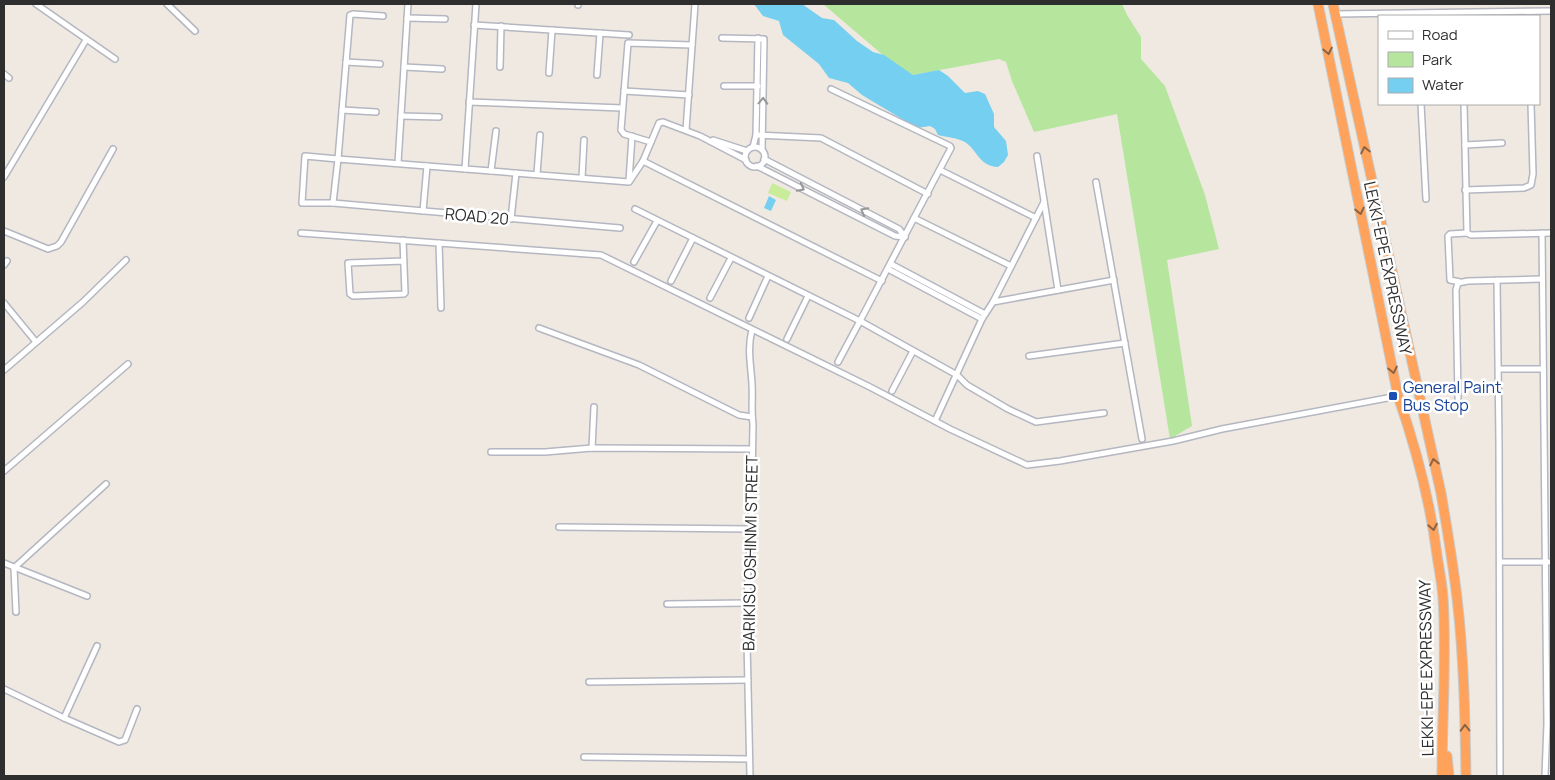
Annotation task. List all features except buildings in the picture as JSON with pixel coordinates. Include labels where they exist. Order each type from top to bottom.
[{"type":"highway","name":"LEKKI-EPE EXPRESSWAY","points":[[1318,4],[1398,396],[1414,440],[1428,496],[1443,595],[1442,776]]},
{"type":"highway","name":"LEKKI-EPE EXPRESSWAY","points":[[1333,4],[1441,493],[1449,538],[1461,643],[1466,776]]},
{"type":"highway","points":[[1443,731],[1450,776]]},
{"type":"street","points":[[36,4],[115,59]]},
{"type":"street","points":[[167,4],[195,31]]},
{"type":"street","points":[[398,163],[408,4]]},
{"type":"street","points":[[465,169],[476,4]]},
{"type":"street","points":[[686,130],[695,4]]},
{"type":"street","points":[[1335,14],[1463,14],[1551,11]]},
{"type":"street","points":[[333,203],[351,14],[384,16]]},
{"type":"street","points":[[407,18],[445,20]]},
{"type":"street","points":[[474,24],[629,35]]},
{"type":"street","points":[[500,67],[501,26]]},
{"type":"street","points":[[549,73],[552,30]]},
{"type":"street","points":[[597,75],[600,33]]},
{"type":"street","points":[[722,38],[760,38]]},
{"type":"street","points":[[746,160],[747,151],[752,147],[756,135],[760,38]]},
{"type":"street","points":[[760,38],[764,86],[762,136],[764,159]]},
{"type":"street","points":[[4,177],[86,40]]},
{"type":"street","points":[[651,142],[621,132],[628,42],[692,44]]},
{"type":"street","points":[[346,62],[380,64]]},
{"type":"street","points":[[404,67],[442,69]]},
{"type":"street","points":[[724,86],[764,86]]},
{"type":"street","points":[[831,88],[948,144],[951,148],[838,362]]},
{"type":"street","points":[[624,91],[689,95]]},
{"type":"street","points":[[470,102],[622,108]]},
{"type":"street","points":[[1422,105],[1426,199]]},
{"type":"street","points":[[1464,105],[1467,233]]},
{"type":"street","points":[[1465,190],[1524,188],[1531,185],[1533,174],[1531,105]]},
{"type":"street","points":[[342,110],[376,112]]},
{"type":"street","points":[[401,116],[439,118]]},
{"type":"street","points":[[629,182],[643,161],[660,122],[700,136],[746,160],[751,165],[757,166],[895,236],[904,237]]},
{"type":"street","points":[[492,171],[496,131]]},
{"type":"street","points":[[536,174],[540,135]]},
{"type":"street","points":[[756,135],[822,138],[928,194]]},
{"type":"street","points":[[629,182],[632,136]]},
{"type":"street","points":[[700,136],[747,151]]},
{"type":"street","points":[[582,178],[584,140]]},
{"type":"street","points":[[1465,145],[1502,143]]},
{"type":"street","points":[[752,147],[762,150]]},
{"type":"street","points":[[4,231],[48,249],[57,246],[113,148]]},
{"type":"street","name":"ROAD 20","points":[[338,159],[305,156],[302,203],[333,203],[620,228]]},
{"type":"street","points":[[1037,156],[1058,290]]},
{"type":"street","points":[[338,159],[629,182]]},
{"type":"street","points":[[757,166],[764,159]]},
{"type":"street","points":[[764,159],[899,229],[904,237]]},
{"type":"street","points":[[643,161],[882,281]]},
{"type":"street","points":[[423,211],[427,166]]},
{"type":"street","points":[[940,170],[1036,218]]},
{"type":"street","points":[[511,219],[516,172]]},
{"type":"street","points":[[1096,182],[1142,439]]},
{"type":"street","points":[[935,421],[984,317],[1044,202]]},
{"type":"street","points":[[635,209],[913,350],[957,375],[967,385],[1008,409],[1036,422],[1104,413]]},
{"type":"street","points":[[914,218],[1011,266]]},
{"type":"street","points":[[634,262],[657,221]]},
{"type":"street","points":[[300,233],[601,255],[870,387],[935,421],[1032,466],[1398,396]]},
{"type":"street","points":[[1541,279],[1460,282],[1450,280],[1448,236],[1450,234],[1467,233],[1471,235],[1551,233]]},
{"type":"street","points":[[1542,233],[1545,562],[1549,724],[1544,776]]},
{"type":"street","points":[[671,281],[692,238]]},
{"type":"street","points":[[403,240],[404,261],[404,294],[353,296],[350,294],[348,263],[404,261]]},
{"type":"street","points":[[439,243],[442,308]]},
{"type":"street","points":[[710,298],[731,258]]},
{"type":"street","points":[[4,370],[83,302],[126,260]]},
{"type":"street","points":[[889,267],[984,317]]},
{"type":"street","points":[[749,318],[768,276]]},
{"type":"street","points":[[993,302],[1114,280]]},
{"type":"street","points":[[1497,280],[1500,776]]},
{"type":"street","points":[[1458,398],[1456,285],[1460,282]]},
{"type":"street","points":[[787,339],[808,296]]},
{"type":"street","points":[[4,303],[36,342]]},
{"type":"street","points":[[540,328],[639,365],[739,415],[752,417]]},
{"type":"street","name":"BARIKISU OSHINMI STREET","points":[[750,776],[747,642],[750,620],[747,604],[752,449],[752,386],[749,347],[752,330]]},
{"type":"street","points":[[1029,356],[1125,343]]},
{"type":"street","points":[[892,391],[913,350]]},
{"type":"street","points":[[4,471],[128,364]]},
{"type":"street","points":[[1499,369],[1543,369]]},
{"type":"street","points":[[592,448],[594,407]]},
{"type":"street","points":[[1544,433],[1551,433]]},
{"type":"street","points":[[491,452],[545,452],[592,448],[752,449]]},
{"type":"street","points":[[14,568],[106,484]]},
{"type":"street","points":[[559,527],[750,529]]},
{"type":"street","points":[[1500,562],[1551,562]]},
{"type":"street","points":[[4,563],[87,596]]},
{"type":"street","points":[[14,568],[16,612]]},
{"type":"street","points":[[667,604],[747,604]]},
{"type":"street","points":[[64,718],[96,646]]},
{"type":"street","points":[[589,682],[748,680]]},
{"type":"street","points":[[4,689],[64,718],[122,742],[125,740],[137,708]]},
{"type":"street","points":[[584,757],[750,759]]},
{"type":"green space","points":[[823,4],[1122,4],[1141,37],[1141,59],[1165,86],[1205,195],[1219,249],[1167,260],[1192,426],[1170,439],[1117,114],[1034,132],[1006,62],[999,59],[913,75],[891,62]]},
{"type":"green space","points":[[772,183],[791,192],[787,201],[768,193]]},
{"type":"water","points":[[754,4],[802,4],[822,18],[834,20],[857,41],[873,52],[884,55],[913,75],[939,70],[965,93],[978,91],[985,94],[994,114],[994,127],[1006,141],[1008,155],[1004,162],[998,167],[987,164],[965,142],[938,135],[935,129],[930,126],[917,128],[862,95],[848,83],[829,78],[819,64],[783,35],[779,21],[763,16]]},
{"type":"water","points":[[769,196],[776,200],[771,211],[764,208]]},
{"type":"place","name":"General Paint Bus Stop","points":[[1393,396]]}]
